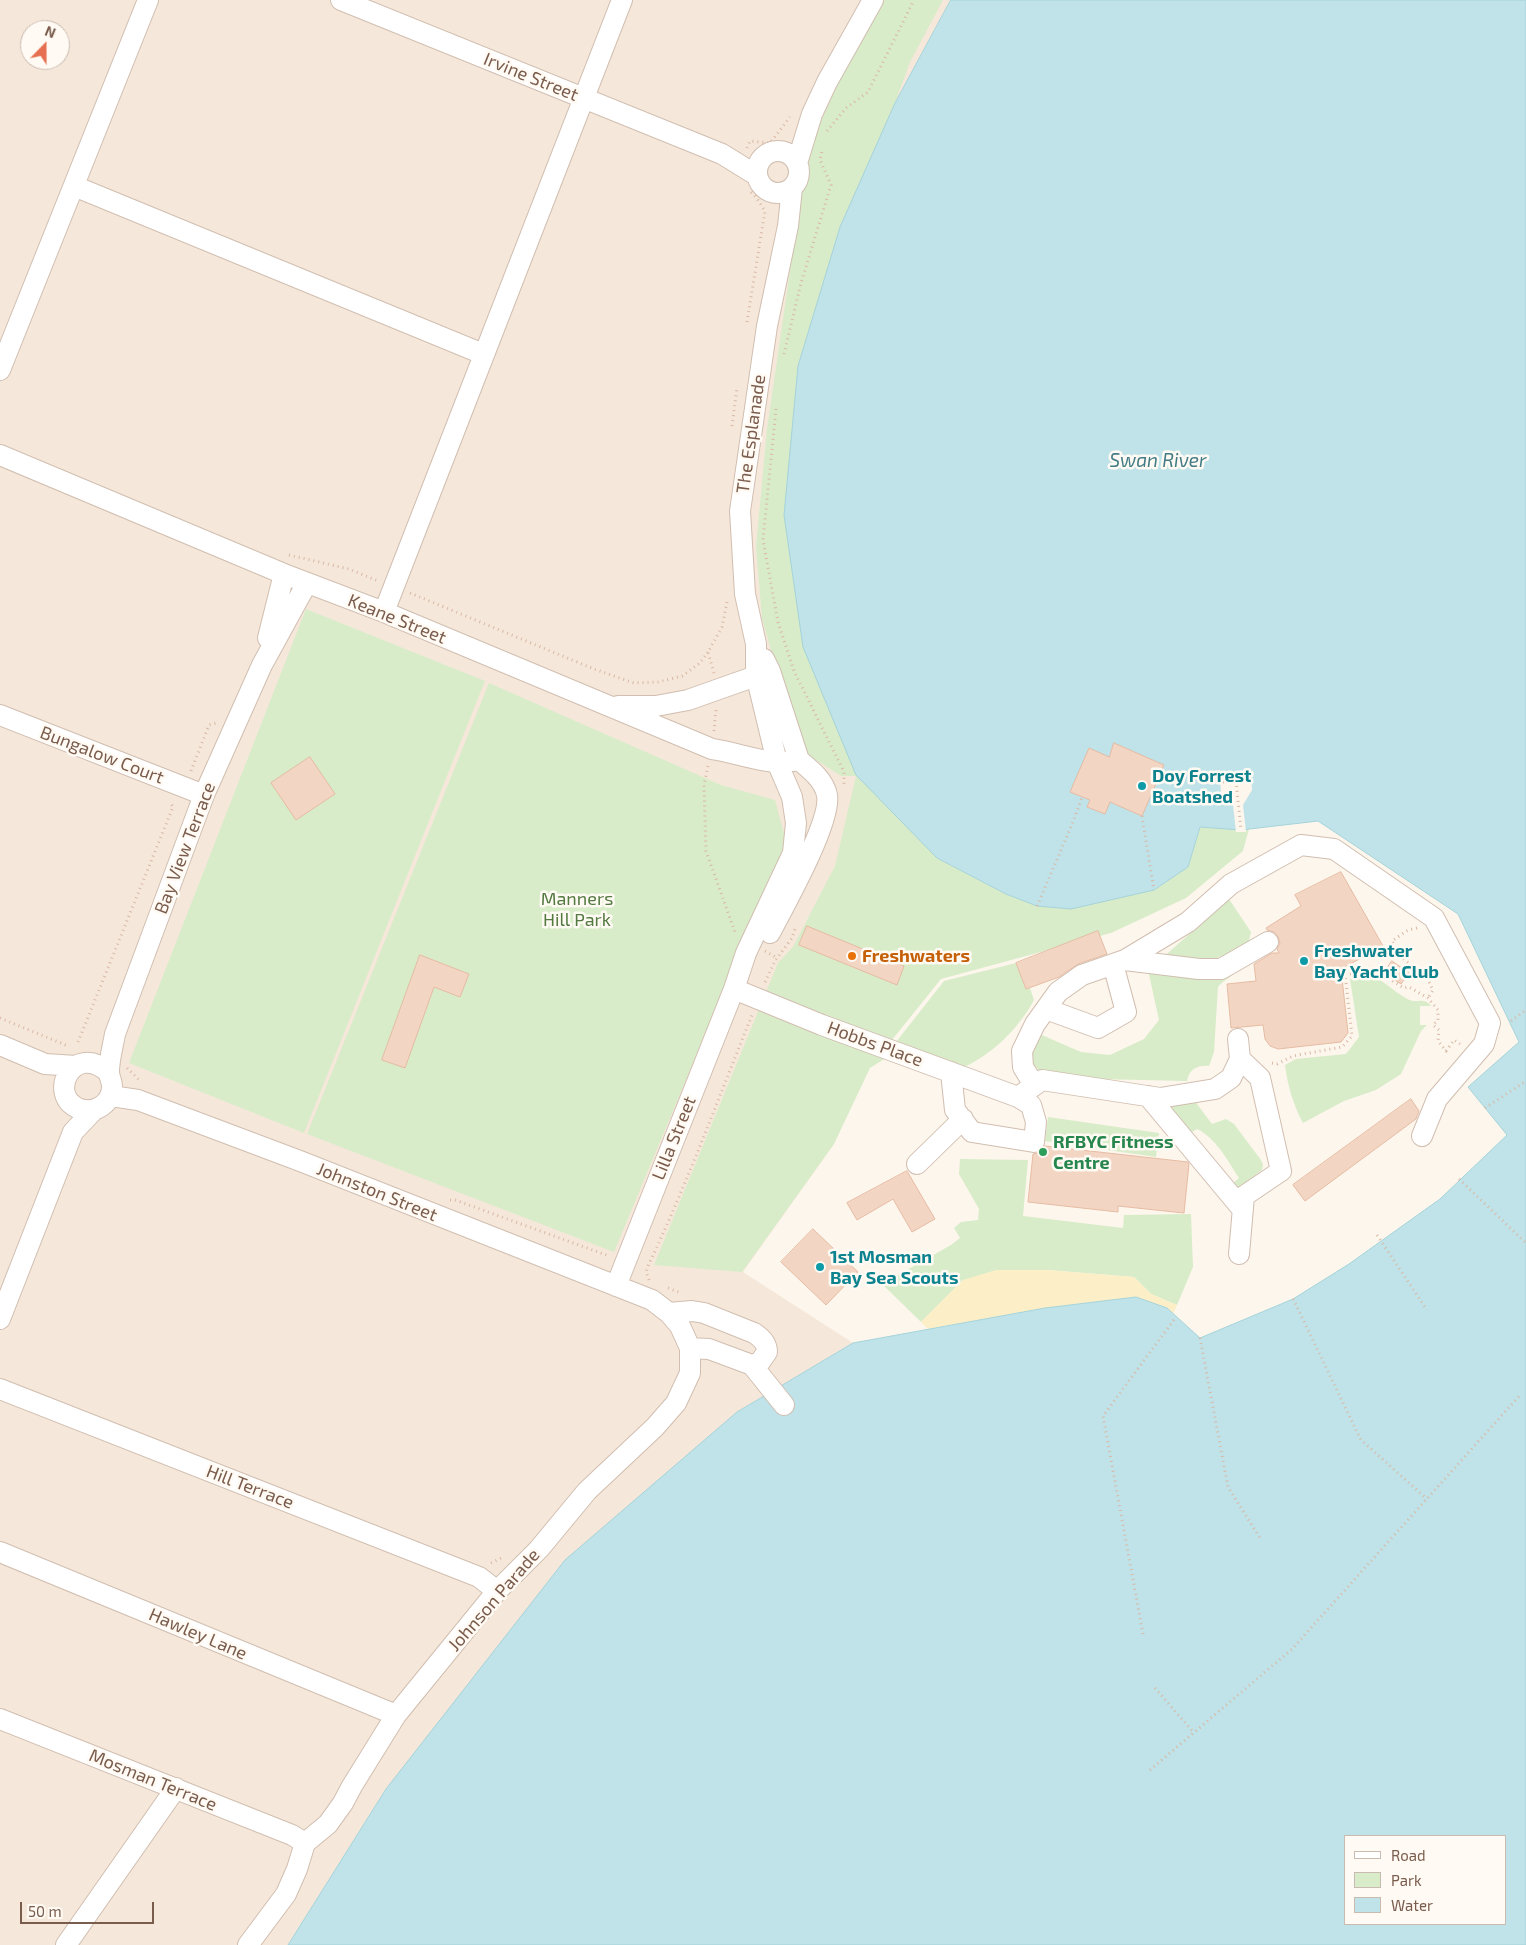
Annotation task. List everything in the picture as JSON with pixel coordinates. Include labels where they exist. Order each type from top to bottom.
[{"type":"street","points":[[0,370],[148,0]]},
{"type":"street","name":"Irvine Street","points":[[341,0],[722,154],[760,166]]},
{"type":"street","points":[[384,612],[622,0]]},
{"type":"street","points":[[793,158],[775,151],[760,166],[762,187],[773,193],[787,192],[792,188],[799,176],[793,158],[803,125],[812,114],[827,82],[873,0]]},
{"type":"street","points":[[74,186],[484,354]]},
{"type":"street","name":"The Esplanade","points":[[777,762],[763,673],[745,594],[740,511],[767,326],[788,226],[792,188]]},
{"type":"street","points":[[773,193],[788,226]]},
{"type":"street","name":"Keane Street","points":[[0,455],[284,574],[384,612],[712,749],[752,759],[777,762],[799,760]]},
{"type":"street","name":"Bay View Terrace","points":[[262,664],[284,574]]},
{"type":"street","name":"Bay View Terrace","points":[[111,1083],[115,1034],[204,795],[262,664],[307,583]]},
{"type":"street","points":[[604,705],[656,706],[688,700],[763,673]]},
{"type":"street","name":"The Esplanade","points":[[763,673],[799,760]]},
{"type":"street","name":"Bungalow Court","points":[[0,715],[204,795]]},
{"type":"street","name":"Lilla Street","points":[[734,989],[762,949],[809,856],[825,813],[827,796],[823,785],[812,770],[799,760]]},
{"type":"street","name":"Lilla Street","points":[[616,1286],[734,989],[739,967],[792,853],[795,812],[792,797],[777,762]]},
{"type":"street","points":[[950,1072],[955,1110],[972,1132],[1034,1142],[1036,1122],[1026,1091],[1022,1051],[1035,1024],[1058,992],[1082,974],[1119,962],[1188,922],[1231,884],[1301,845],[1334,849],[1434,918],[1490,1024],[1484,1044],[1437,1099],[1422,1136]]},
{"type":"street","points":[[1119,962],[1199,969],[1221,969],[1268,942]]},
{"type":"street","points":[[1046,1008],[1098,1028],[1126,1012],[1119,962]]},
{"type":"street","name":"Hobbs Place","points":[[734,989],[758,1000],[950,1072],[1026,1091]]},
{"type":"street","name":"Bay View Terrace","points":[[77,1070],[115,1034]]},
{"type":"street","points":[[1026,1091],[1042,1080],[1160,1098],[1215,1089],[1231,1078],[1240,1060],[1238,1039]]},
{"type":"street","points":[[0,1045],[45,1064],[77,1070],[98,1064],[111,1083],[101,1107],[93,1111],[73,1132],[0,1319]]},
{"type":"street","points":[[1239,1254],[1244,1196],[1281,1171],[1260,1078],[1240,1060]]},
{"type":"street","points":[[73,1132],[70,1102],[65,1092],[77,1070]]},
{"type":"street","name":"Johnston Street","points":[[111,1083],[138,1100],[300,1161],[616,1286]]},
{"type":"street","points":[[1148,1096],[1243,1210]]},
{"type":"street","points":[[70,1102],[79,1108],[93,1111]]},
{"type":"street","points":[[917,1164],[963,1119]]},
{"type":"street","name":"Johnson Parade","points":[[305,1843],[328,1824],[343,1804],[396,1715],[497,1592],[539,1549],[587,1491],[655,1427],[676,1403],[690,1373],[690,1348],[680,1326],[669,1313],[652,1300],[616,1286]]},
{"type":"street","points":[[669,1313],[692,1311],[718,1318],[761,1337],[765,1343],[766,1352],[760,1362],[752,1365]]},
{"type":"street","points":[[690,1348],[708,1349],[752,1365],[784,1405]]},
{"type":"street","name":"Hill Terrace","points":[[0,1389],[476,1576],[497,1592]]},
{"type":"street","name":"Hawley Lane","points":[[0,1552],[396,1715]]},
{"type":"street","name":"Mosman Terrace","points":[[0,1719],[292,1835],[305,1843]]},
{"type":"street","points":[[66,1945],[176,1788]]},
{"type":"street","points":[[248,1945],[286,1894],[297,1869],[305,1843]]},
{"type":"path","points":[[824,135],[846,108],[868,92],[914,0]]},
{"type":"path","points":[[781,363],[801,283],[831,185],[820,160],[823,143]]},
{"type":"path","points":[[777,402],[769,461],[763,540],[781,630],[794,671],[844,772],[844,790]]},
{"type":"path","points":[[402,590],[594,669],[634,683],[658,682],[682,676],[700,663],[708,652]]},
{"type":"path","points":[[190,774],[209,725],[224,721]]},
{"type":"path","points":[[1223,782],[1248,780]]},
{"type":"path","points":[[1236,781],[1241,830]]},
{"type":"path","points":[[1037,906],[1082,797]]},
{"type":"path","points":[[78,1042],[173,807],[168,798]]},
{"type":"path","points":[[1142,816],[1154,890]]},
{"type":"path","points":[[656,1284],[650,1281],[646,1272],[688,1178],[758,1000],[775,961],[792,938],[797,922]]},
{"type":"path","points":[[1428,998],[1433,990],[1428,980],[1399,955],[1392,942],[1408,930],[1438,924]]},
{"type":"path","points":[[1267,1060],[1277,1064],[1293,1056],[1342,1047],[1352,1036],[1345,974],[1378,972],[1404,988],[1410,987],[1428,998],[1438,1010],[1438,1020],[1433,1026],[1439,1030],[1438,1041],[1446,1051],[1454,1040],[1475,1054]]},
{"type":"path","points":[[1511,1021],[1526,1010]]},
{"type":"path","points":[[0,1018],[66,1045]]},
{"type":"path","points":[[1485,1108],[1526,1081]]},
{"type":"path","points":[[1459,1179],[1526,1243]]},
{"type":"path","points":[[1376,1235],[1427,1310]]},
{"type":"path","points":[[664,1287],[680,1292],[689,1302],[692,1311]]},
{"type":"path","points":[[1293,1298],[1361,1440],[1427,1499]]},
{"type":"path","points":[[1143,1634],[1103,1416],[1176,1317]]},
{"type":"path","points":[[1200,1338],[1228,1487],[1260,1538]]},
{"type":"path","points":[[1150,1770],[1292,1649],[1521,1394]]},
{"type":"path","points":[[1155,1688],[1194,1733]]},
{"type":"shaded area","points":[[0,0],[951,0],[895,103],[856,775],[937,858],[834,1144],[743,1272],[853,1343],[737,1412],[386,1789],[288,1945],[0,1945]]},
{"type":"green space","points":[[882,0],[943,0],[910,62],[895,103],[840,227],[798,366],[937,858],[1006,894],[1037,906],[1154,890],[1188,867],[1200,827],[1249,829],[1243,851],[1186,898],[1111,933],[941,979],[892,1040],[886,1058],[870,1068],[834,1144],[742,1272],[654,1265],[778,963],[793,947],[835,866],[856,776],[841,776],[810,756],[793,729],[762,618],[756,547],[767,429],[798,216],[812,141],[849,58]]},
{"type":"green space","points":[[306,609],[485,681],[304,1133],[129,1063]]},
{"type":"green space","name":"Manners Hill Park","points":[[489,683],[721,785],[775,800],[789,852],[728,979],[614,1252],[307,1134]]},
{"type":"green space","points":[[1229,899],[1251,932],[1248,945],[1212,960],[1160,960]]},
{"type":"green space","points":[[1016,963],[1026,989],[1030,988],[1034,1000],[1013,1030],[984,1056],[962,1068],[896,1042],[944,981]]},
{"type":"green space","points":[[1148,970],[1233,970],[1234,973],[1218,987],[1214,1052],[1209,1066],[1201,1066],[1192,1071],[1187,1081],[1052,1078],[1038,1069],[1032,1060],[1031,1054],[1035,1032],[1081,1052],[1110,1055],[1144,1039],[1159,1020]]},
{"type":"green space","points":[[1376,977],[1409,1000],[1427,1002],[1431,1006],[1420,1006],[1420,1025],[1427,1025],[1421,1031],[1401,1074],[1376,1090],[1344,1101],[1303,1123],[1291,1095],[1285,1065],[1296,1059],[1346,1054],[1359,1037],[1350,979]]},
{"type":"green space","points":[[1194,1100],[1212,1124],[1226,1119],[1234,1124],[1261,1160],[1262,1170],[1237,1189],[1232,1184],[1239,1178],[1216,1144],[1197,1129],[1187,1135],[1164,1106]]},
{"type":"green space","points":[[1048,1117],[1159,1133],[1156,1157],[1045,1141]]},
{"type":"green space","points":[[960,1159],[1028,1160],[1023,1216],[1123,1228],[1124,1215],[1191,1214],[1193,1267],[1177,1305],[1151,1294],[1134,1277],[1047,1270],[963,1280],[921,1322],[882,1284],[960,1238],[954,1228],[961,1222],[978,1220],[979,1209],[959,1174]]},
{"type":"sand","points":[[996,1270],[1047,1270],[1134,1277],[1151,1294],[1177,1305],[1173,1314],[1167,1308],[1136,1297],[1045,1308],[928,1329],[921,1322],[963,1280]]},
{"type":"water","name":"Swan River","points":[[951,0],[1526,0],[1526,1945],[288,1945],[386,1789],[565,1560],[737,1412],[853,1343],[1045,1308],[1136,1297],[1167,1308],[1200,1338],[1293,1299],[1349,1264],[1440,1199],[1507,1135],[1468,1087],[1519,1042],[1458,914],[1318,821],[1241,830],[1200,827],[1188,867],[1154,890],[1071,909],[1037,906],[1006,894],[937,858],[856,775],[803,647],[784,515],[798,366],[840,227],[895,103]]},
{"type":"pier","points":[[1251,775],[1252,790],[1243,805],[1246,832],[1236,832],[1233,805],[1221,793],[1220,778]]},
{"type":"building","points":[[1114,743],[1164,765],[1142,816],[1110,802],[1105,814],[1087,807],[1090,800],[1070,792],[1089,748],[1109,757]]},
{"type":"building","points":[[310,757],[335,794],[296,820],[271,783]]},
{"type":"building","name":"Freshwater Bay Yacht Club","points":[[1341,872],[1383,946],[1341,969],[1348,1033],[1341,1042],[1278,1049],[1270,1046],[1265,1039],[1263,1025],[1231,1028],[1227,984],[1256,981],[1254,964],[1272,953],[1279,953],[1277,949],[1280,943],[1278,937],[1274,932],[1266,928],[1301,906],[1295,895]]},
{"type":"building","name":"Freshwaters","points":[[807,926],[904,966],[897,985],[799,945]]},
{"type":"building","points":[[1098,931],[1107,954],[1078,964],[1059,977],[1026,989],[1016,963]]},
{"type":"building","points":[[420,955],[469,974],[460,997],[434,987],[405,1068],[382,1060]]},
{"type":"building","points":[[1392,961],[1409,973],[1401,984],[1384,973]]},
{"type":"building","points":[[1411,1099],[1419,1111],[1416,1119],[1305,1201],[1293,1185]]},
{"type":"building","points":[[1045,1146],[1188,1162],[1184,1213],[1118,1206],[1118,1212],[1028,1202],[1033,1154],[1039,1153]]},
{"type":"building","points":[[907,1171],[935,1219],[912,1232],[893,1199],[857,1220],[847,1203]]},
{"type":"building","name":"1st Mosman Bay Sea Scouts","points":[[813,1229],[858,1272],[826,1305],[781,1262]]},
{"type":"place","name":"Doy Forrest Boatshed","points":[[1142,786]]},
{"type":"place","name":"Freshwaters","points":[[852,956]]},
{"type":"place","name":"Freshwater Bay Yacht Club","points":[[1304,961]]},
{"type":"place","name":"RFBYC Fitness Centre","points":[[1043,1152]]},
{"type":"place","name":"1st Mosman Bay Sea Scouts","points":[[820,1267]]}]
